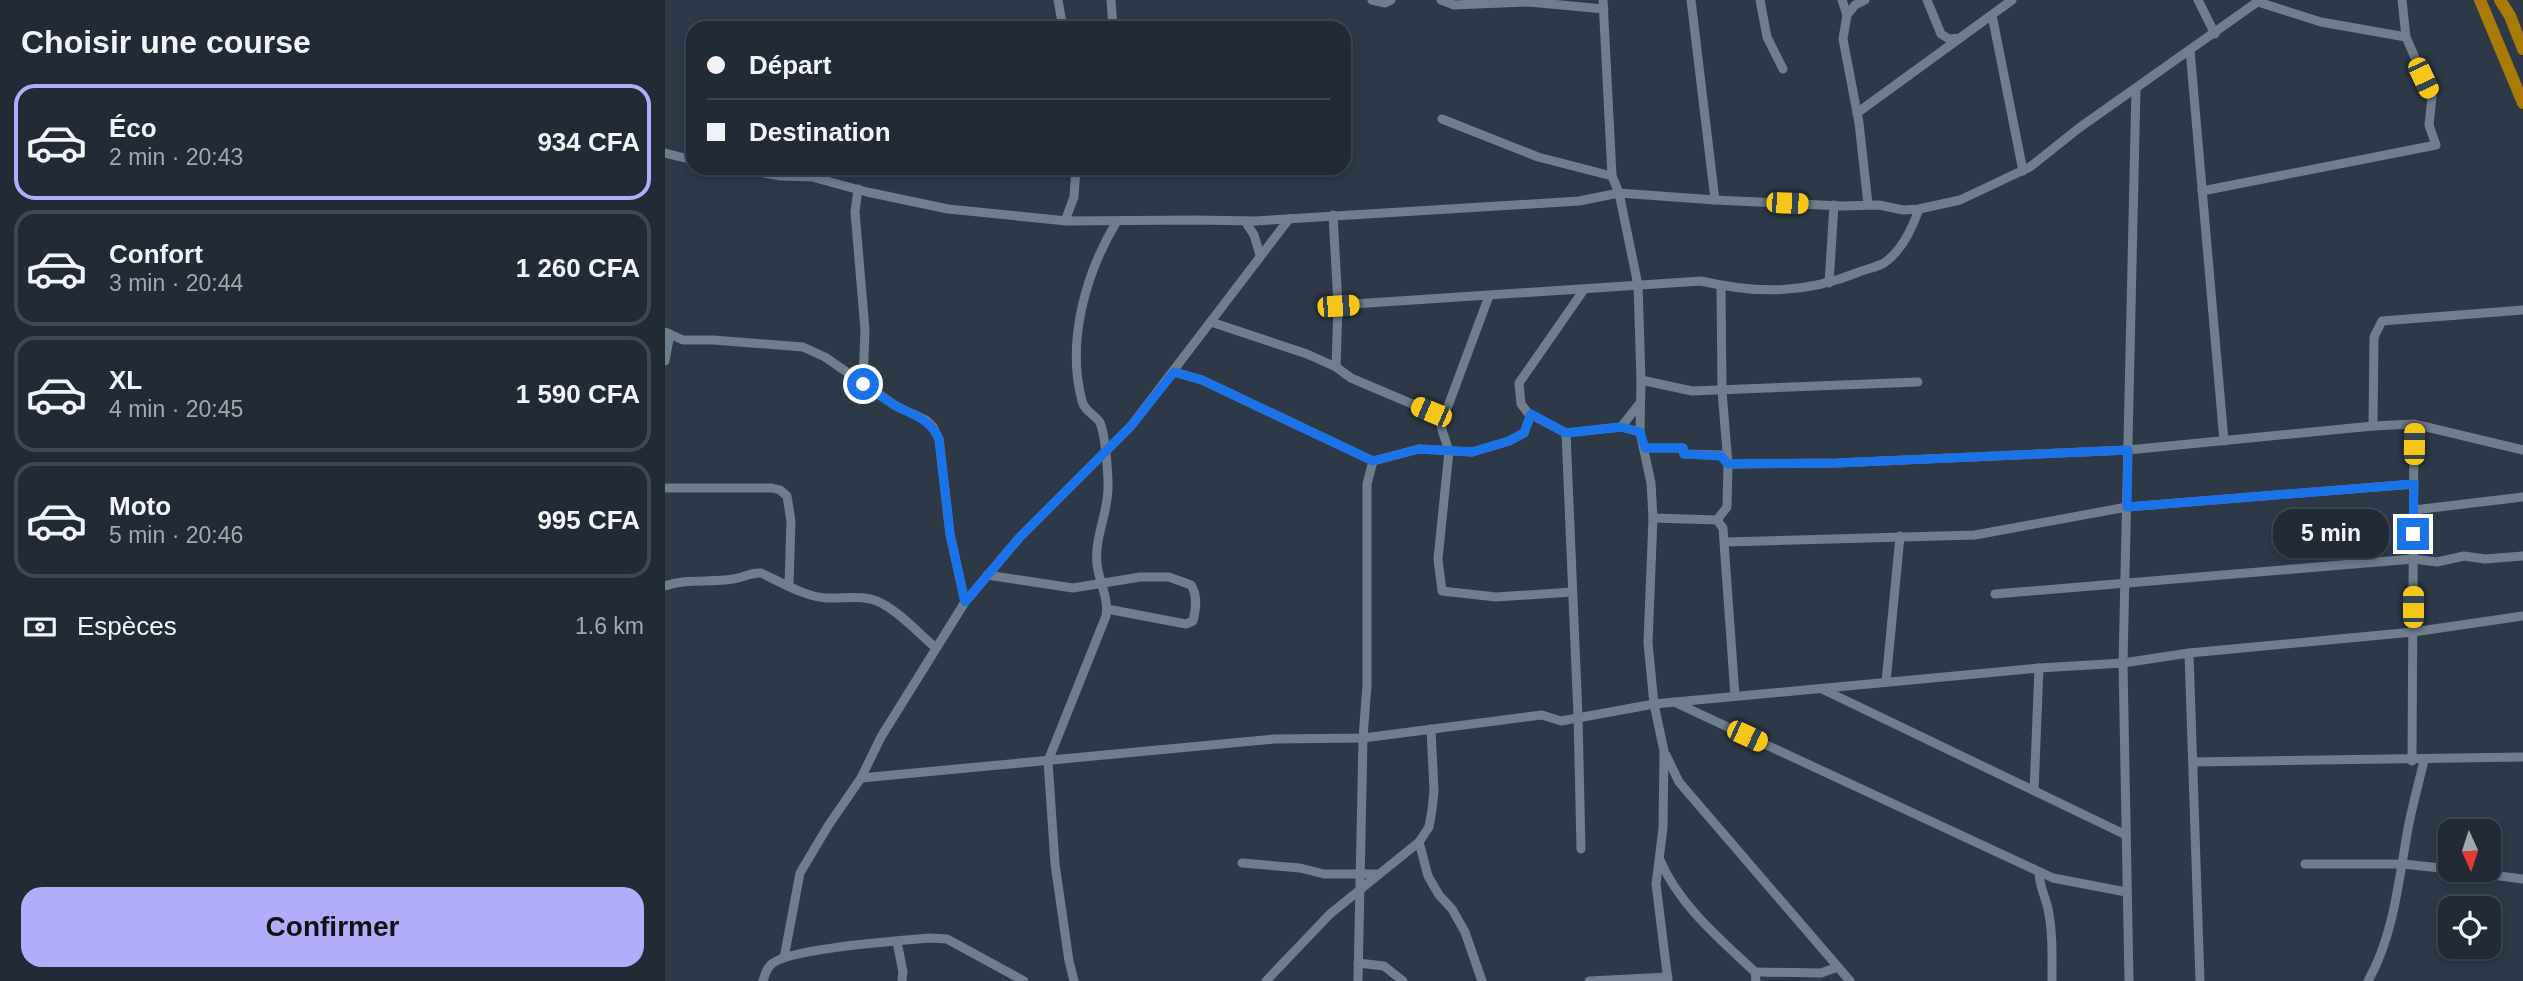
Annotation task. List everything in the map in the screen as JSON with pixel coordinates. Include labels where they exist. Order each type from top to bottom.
[{"type":"highway","points":[[2480,0],[2523,103]]},
{"type":"highway","points":[[2500,0],[2510,16],[2523,49]]},
{"type":"street","points":[[1058,0],[1062,21]]},
{"type":"street","points":[[1111,0],[1112,21]]},
{"type":"street","points":[[1372,0],[1385,3],[1391,0]]},
{"type":"street","points":[[1442,0],[1454,5],[1529,1],[1604,4],[1612,176],[1619,193],[1637,285],[1640,432],[1651,483],[1653,518],[1648,643],[1654,704],[1664,751],[1663,828],[1656,884],[1668,979],[1589,981]]},
{"type":"street","points":[[1691,0],[1715,200]]},
{"type":"street","points":[[1760,0],[1767,37],[1783,69]]},
{"type":"street","points":[[1843,0],[1847,15],[1843,39],[1857,113],[1868,204]]},
{"type":"street","points":[[1847,15],[1855,5],[1865,0]]},
{"type":"street","points":[[1927,0],[1941,34],[1949,39],[1960,37]]},
{"type":"street","points":[[1857,113],[2013,0]]},
{"type":"street","points":[[2198,0],[2215,34]]},
{"type":"street","points":[[2202,191],[2436,145],[2429,125],[2432,97],[2406,37],[2402,0]]},
{"type":"street","points":[[775,175],[812,177],[858,190],[948,209],[1065,221],[1289,219],[1580,201],[1619,193],[1715,200],[1868,204],[1919,209],[1960,200],[2023,171],[2259,1],[2321,22],[2406,37]]},
{"type":"street","points":[[1992,15],[2023,171]]},
{"type":"street","points":[[2190,50],[2224,442]]},
{"type":"street","points":[[2129,981],[2123,663],[2136,88]]},
{"type":"street","points":[[1442,119],[1538,157],[1612,176]]},
{"type":"street","points":[[665,153],[686,158]]},
{"type":"street","points":[[1065,221],[1074,197],[1076,175]]},
{"type":"street","points":[[858,190],[855,212],[865,330],[863,384]]},
{"type":"street","points":[[1829,282],[1834,205]]},
{"type":"street","points":[[1338,306],[1701,281],[1737,290],[1771,291],[1829,282],[1884,262],[1910,233],[1919,209]]},
{"type":"street","points":[[1333,215],[1338,306],[1336,367]]},
{"type":"street","points":[[784,958],[800,873],[861,778],[881,737],[965,602],[1020,537],[1131,426],[1289,219]]},
{"type":"street","points":[[1074,981],[1055,864],[1048,761],[1108,603],[1097,566],[1097,546],[1107,503],[1104,453],[1100,423],[1083,405],[1076,350],[1090,275],[1103,244],[1117,221]]},
{"type":"street","points":[[1245,221],[1255,235],[1260,255]]},
{"type":"street","points":[[1717,520],[1727,508],[1728,464],[1722,391],[1721,286]]},
{"type":"street","points":[[1583,291],[1519,383],[1521,404],[1531,414],[1566,433],[1621,427],[1640,432]]},
{"type":"street","points":[[1211,322],[1307,354],[1336,367],[1351,378],[1431,412],[1440,413],[1448,406],[1489,296]]},
{"type":"street","points":[[2373,426],[2374,337],[2382,321],[2523,310]]},
{"type":"street","points":[[665,361],[668,333],[683,340],[796,346],[825,357],[896,406],[926,420],[939,439],[950,534],[965,602]]},
{"type":"street","points":[[846,372],[862,365]]},
{"type":"street","points":[[1174,372],[1202,380],[1373,461],[1419,449],[1472,452],[1509,441],[1524,433],[1531,414]]},
{"type":"street","points":[[1641,380],[1692,391],[1918,382]]},
{"type":"street","points":[[1621,427],[1640,403]]},
{"type":"street","points":[[1440,413],[1449,451],[1438,559],[1442,591],[1496,597],[1573,592]]},
{"type":"street","points":[[2412,761],[2414,424]]},
{"type":"street","points":[[1645,448],[1683,448],[1684,454],[1721,456],[1728,464],[1837,463],[2128,450],[2414,424],[2523,450]]},
{"type":"street","points":[[1566,433],[1578,716],[1580,849]]},
{"type":"street","points":[[1358,981],[1363,738],[1367,685],[1367,484],[1373,461]]},
{"type":"street","points":[[1726,542],[1975,535],[2127,507],[2414,484]]},
{"type":"street","points":[[665,488],[772,488],[787,496],[791,521],[789,585]]},
{"type":"street","points":[[2414,510],[2523,497]]},
{"type":"street","points":[[1653,518],[1717,520]]},
{"type":"street","points":[[1717,520],[1723,528],[1726,542],[1735,696]]},
{"type":"street","points":[[1886,682],[1900,536]]},
{"type":"street","points":[[1995,594],[2413,559],[2437,562],[2464,556],[2485,559],[2523,556]]},
{"type":"street","points":[[665,586],[680,582],[735,579],[752,572],[761,573],[819,596],[868,598],[883,604],[936,648]]},
{"type":"street","points":[[987,575],[1073,588],[1140,577],[1169,577],[1191,585],[1196,595],[1194,617],[1186,624],[1107,609]]},
{"type":"street","points":[[861,778],[1274,739],[1363,738],[1509,717],[1542,715],[1561,721],[1654,704],[2039,667],[2123,663],[2189,653],[2413,632],[2523,615]]},
{"type":"street","points":[[2189,653],[2200,981]]},
{"type":"street","points":[[2034,791],[2039,667]]},
{"type":"street","points":[[1822,689],[2126,835]]},
{"type":"street","points":[[1674,702],[2053,878],[2126,892]]},
{"type":"street","points":[[1266,981],[1330,914],[1419,842],[1429,827],[1433,801],[1431,729]]},
{"type":"street","points":[[1664,751],[1679,782],[1850,981]]},
{"type":"street","points":[[2193,762],[2412,761],[2523,757]]},
{"type":"street","points":[[2368,981],[2376,968],[2395,907],[2406,839],[2424,760]]},
{"type":"street","points":[[1419,842],[1427,876],[1452,909],[1465,932],[1482,981]]},
{"type":"street","points":[[1659,858],[1666,875],[1705,925],[1756,977],[1821,973],[1838,967]]},
{"type":"street","points":[[1242,863],[1300,868],[1324,874],[1378,874]]},
{"type":"street","points":[[2305,864],[2403,864],[2438,868]]},
{"type":"street","points":[[2039,872],[2039,885],[2048,907],[2052,940],[2052,981]]},
{"type":"street","points":[[2501,876],[2523,879]]},
{"type":"street","points":[[763,981],[767,968],[784,958],[804,953],[930,938],[947,939],[1024,981]]},
{"type":"street","points":[[897,942],[903,972],[902,981]]},
{"type":"street","points":[[1358,963],[1384,966],[1403,981]]},
{"type":"route","points":[[863,384],[896,406],[926,420],[939,439],[950,534],[965,602],[1020,537],[1131,426],[1174,372],[1202,380],[1373,461],[1419,449],[1472,452],[1509,441],[1524,433],[1531,414],[1566,433],[1621,427],[1640,432],[1645,448],[1683,448],[1684,454],[1721,456],[1728,464],[1837,463],[2128,450],[2127,507],[2414,484],[2413,534]]}]
